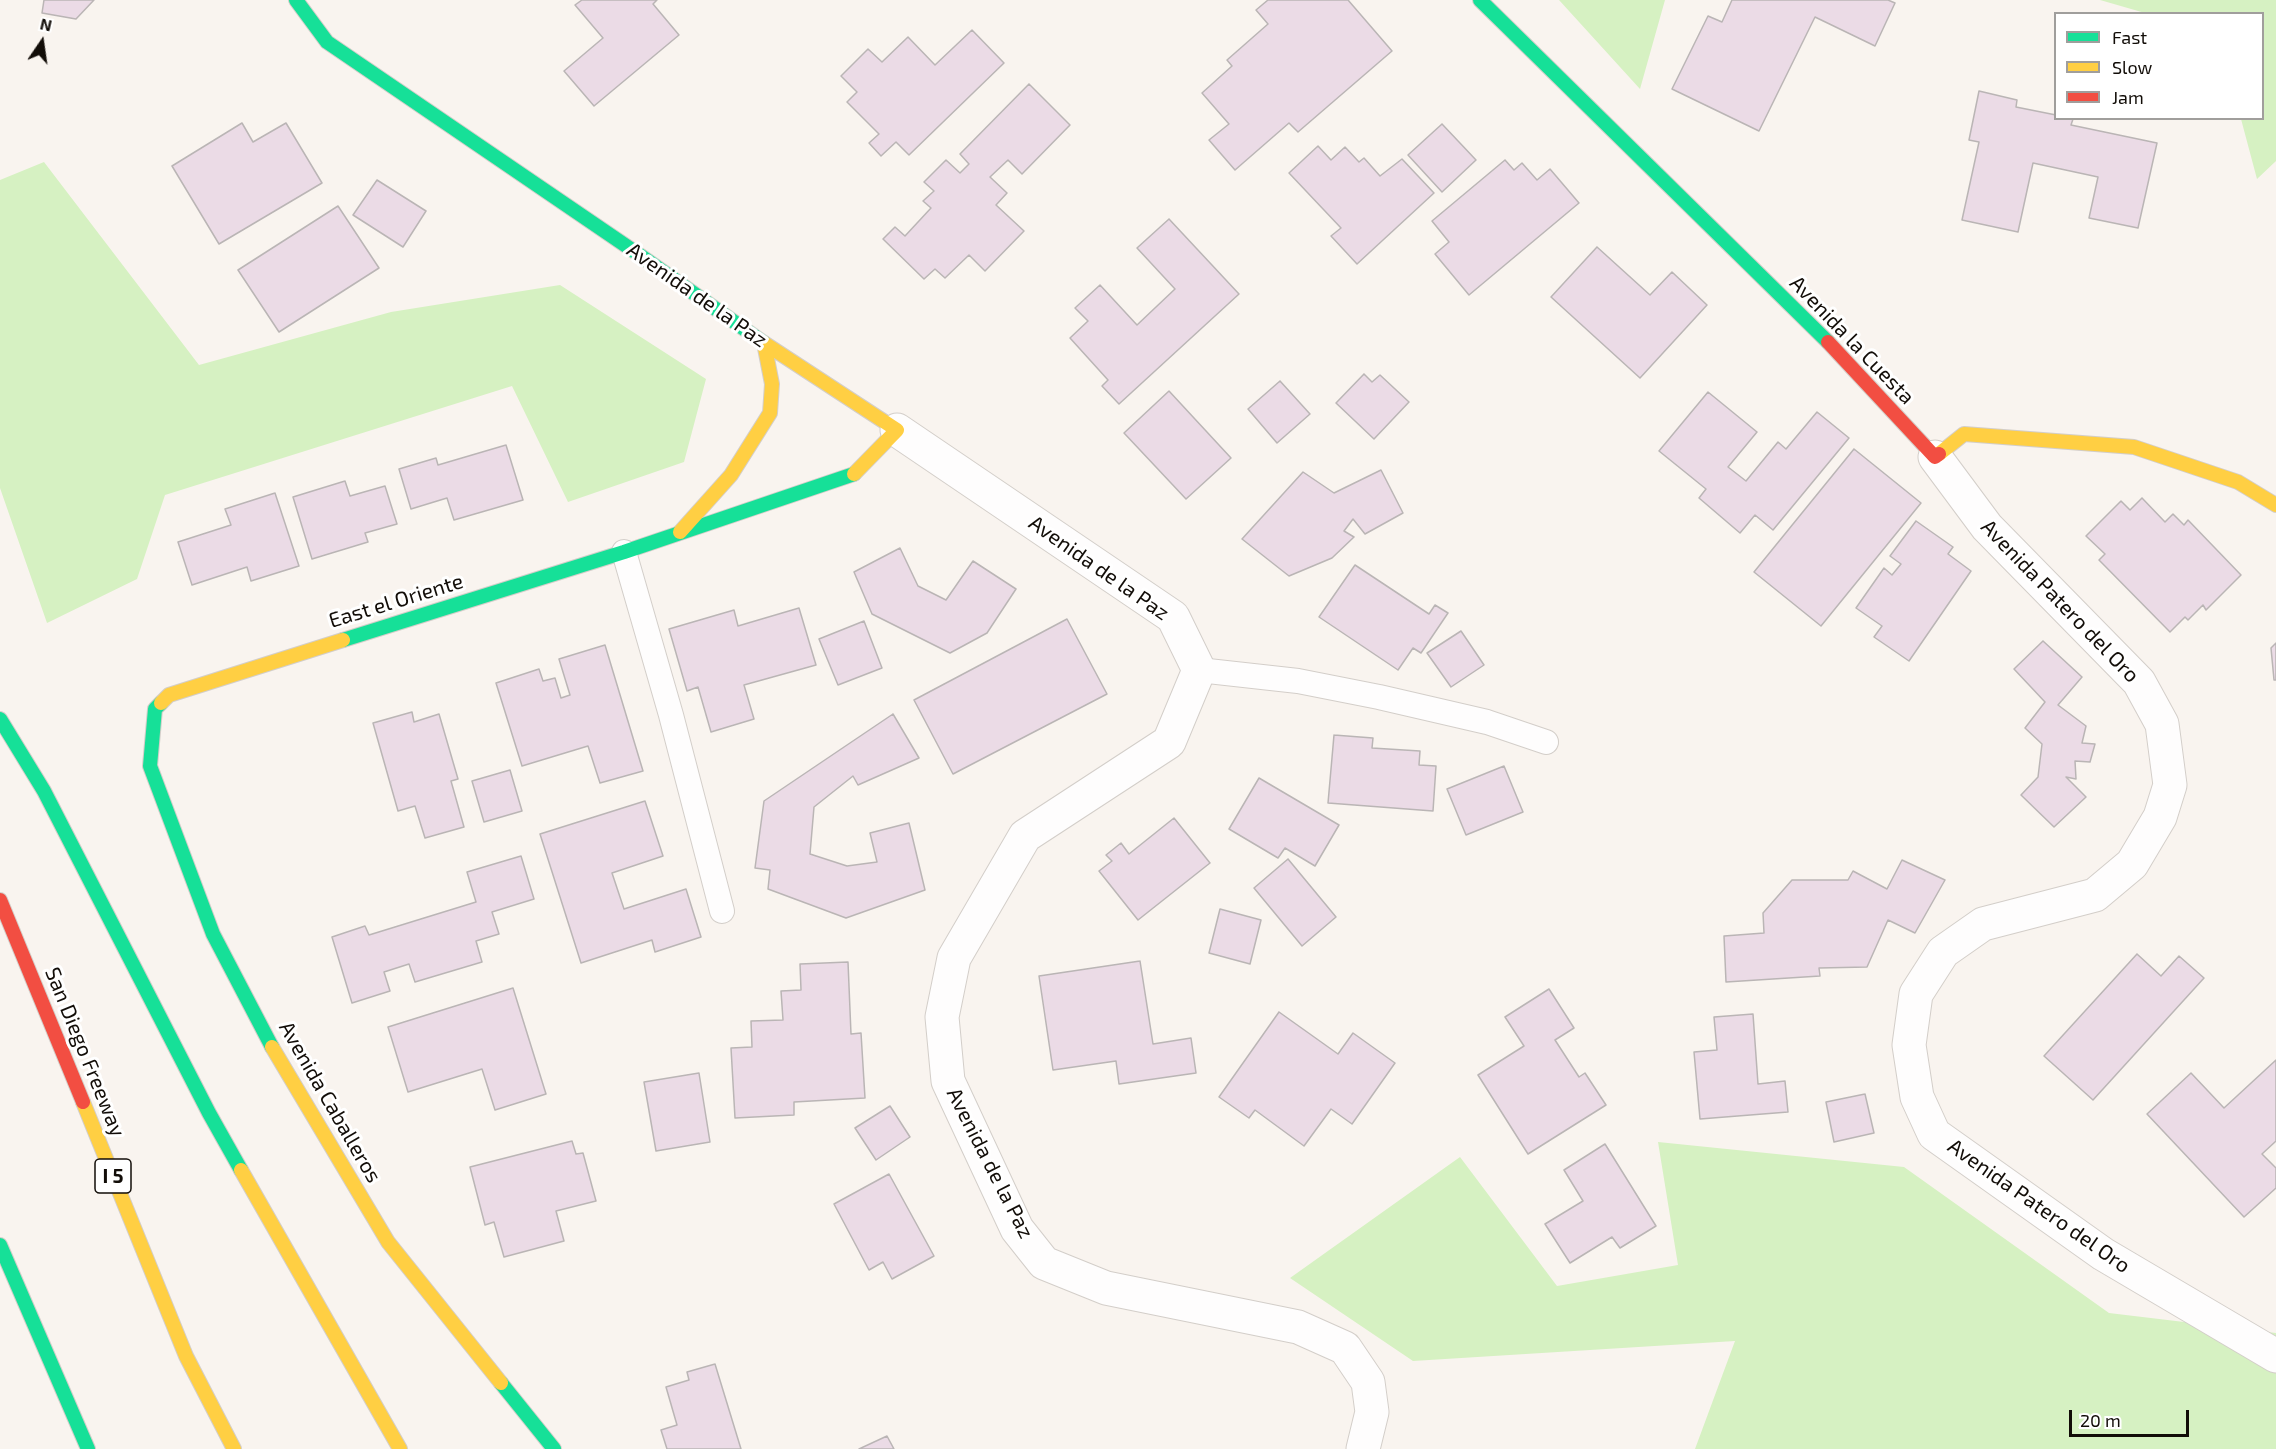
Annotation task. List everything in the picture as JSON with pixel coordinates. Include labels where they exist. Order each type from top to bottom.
[{"type":"main road","name":"Avenida de la Paz","points":[[296,0],[327,42],[764,342],[897,430]]},
{"type":"main road","name":"Avenida la Cuesta","points":[[1479,0],[1849,363],[1935,457]]},
{"type":"main road","name":"East el Oriente","points":[[679,533],[731,475],[770,413],[772,384],[764,342]]},
{"type":"main road","name":"East el Oriente","points":[[151,734],[154,709],[169,695],[624,552],[855,474],[897,430]]},
{"type":"main road","points":[[1935,457],[1964,434],[2134,447],[2238,482],[2276,505]]},
{"type":"main road","points":[[0,719],[44,791],[209,1113],[400,1449]]},
{"type":"main road","name":"Avenida Caballeros","points":[[151,734],[150,766],[213,934],[281,1064],[388,1242],[554,1449]]},
{"type":"main road","name":"San Diego Freeway","points":[[0,900],[186,1356],[234,1449]]},
{"type":"main road","points":[[0,1245],[88,1449]]},
{"type":"street","name":"Avenida de la Paz","points":[[897,430],[1173,616],[1199,670],[1168,742],[1025,836],[954,958],[942,1017],[948,1081],[1017,1229],[1044,1263],[1106,1288],[1298,1327],[1345,1348],[1368,1382],[1372,1412],[1363,1449]]},
{"type":"street","name":"Avenida Patero del Oro","points":[[1935,457],[1987,527],[2139,682],[2162,724],[2170,785],[2160,817],[2132,864],[2095,896],[1983,924],[1943,952],[1916,994],[1909,1045],[1917,1097],[1934,1134],[2103,1254],[2276,1356]]},
{"type":"lane","points":[[624,552],[671,715],[723,911]]},
{"type":"lane","points":[[1199,670],[1298,681],[1379,697],[1487,722],[1546,742]]},
{"type":"green space","points":[[1559,0],[1665,0],[1640,89]]},
{"type":"green space","points":[[2100,0],[2276,0],[2276,161],[2257,179],[2241,120],[2264,120],[2264,12],[2142,12]]},
{"type":"green space","points":[[44,162],[199,365],[391,312],[560,285],[706,379],[684,462],[568,502],[512,386],[165,495],[137,579],[47,623],[0,488],[0,180]]},
{"type":"green space","points":[[1658,1142],[1904,1167],[2109,1313],[2276,1333],[2276,1449],[1695,1449],[1735,1341],[1413,1361],[1290,1278],[1460,1157],[1557,1286],[1678,1265]]},
{"type":"building","points":[[44,0],[94,0],[76,19],[42,13]]},
{"type":"building","points":[[582,0],[657,0],[653,4],[679,35],[594,106],[564,71],[603,38],[575,5]]},
{"type":"building","points":[[1268,0],[1348,0],[1392,51],[1298,132],[1289,123],[1235,170],[1209,140],[1229,124],[1202,93],[1232,66],[1227,60],[1268,24],[1256,10]]},
{"type":"building","points":[[1732,0],[1888,0],[1895,3],[1875,46],[1815,17],[1759,131],[1672,89],[1708,16],[1722,22]]},
{"type":"building","points":[[972,30],[1004,63],[909,155],[896,142],[881,156],[869,143],[879,134],[847,102],[857,92],[841,76],[868,49],[882,62],[908,37],[935,65]]},
{"type":"building","points":[[1029,84],[1070,125],[1022,174],[1008,160],[990,177],[1007,193],[996,205],[1024,231],[985,271],[969,255],[945,278],[935,269],[924,279],[883,239],[895,227],[905,236],[931,208],[923,201],[934,191],[924,182],[946,160],[960,173],[969,164],[960,154]]},
{"type":"building","points":[[1979,91],[2017,100],[2016,107],[2054,115],[2054,120],[2073,120],[2071,125],[2157,143],[2138,228],[2089,218],[2098,177],[2033,163],[2018,232],[1962,220],[1979,142],[1969,140]]},
{"type":"building","points":[[242,123],[253,142],[286,123],[322,183],[219,244],[172,166]]},
{"type":"building","points":[[1442,124],[1476,160],[1442,192],[1408,155]]},
{"type":"building","points":[[1318,146],[1331,160],[1345,147],[1359,162],[1364,158],[1380,176],[1402,159],[1434,193],[1357,264],[1331,236],[1341,228],[1289,173]]},
{"type":"building","points":[[1505,160],[1514,170],[1522,163],[1537,180],[1550,169],[1579,203],[1469,295],[1435,254],[1449,242],[1432,221]]},
{"type":"building","points":[[377,180],[426,211],[403,247],[353,215]]},
{"type":"building","points":[[338,206],[379,268],[279,332],[238,270]]},
{"type":"building","points":[[1169,219],[1239,294],[1119,404],[1102,386],[1108,380],[1070,338],[1088,321],[1075,308],[1100,285],[1137,325],[1175,289],[1137,248]]},
{"type":"building","points":[[1597,247],[1650,295],[1672,272],[1707,305],[1640,378],[1551,297]]},
{"type":"building","points":[[1364,374],[1372,382],[1380,375],[1409,402],[1374,439],[1336,403]]},
{"type":"building","points":[[1280,381],[1310,414],[1277,443],[1248,409]]},
{"type":"building","points":[[1169,391],[1231,458],[1186,499],[1124,433]]},
{"type":"building","points":[[1708,392],[1757,432],[1728,467],[1746,481],[1778,442],[1786,449],[1817,412],[1849,438],[1773,530],[1755,515],[1740,533],[1699,498],[1706,489],[1659,451]]},
{"type":"building","points":[[506,445],[523,500],[454,520],[447,498],[411,509],[399,469],[436,458],[438,465]]},
{"type":"building","points":[[1854,449],[1921,503],[1821,626],[1754,572]]},
{"type":"building","points":[[1381,470],[1403,513],[1365,534],[1353,519],[1344,531],[1354,537],[1332,558],[1289,576],[1242,539],[1303,472],[1334,493]]},
{"type":"building","points":[[345,481],[350,496],[385,486],[397,524],[365,533],[368,542],[312,559],[293,497]]},
{"type":"building","points":[[275,493],[299,566],[251,581],[247,567],[192,585],[178,542],[231,525],[225,509]]},
{"type":"building","points":[[2142,498],[2165,522],[2173,514],[2184,525],[2188,520],[2241,575],[2206,610],[2203,605],[2188,620],[2185,617],[2170,632],[2099,560],[2105,554],[2086,536],[2121,501],[2130,510]]},
{"type":"building","points":[[1916,521],[1953,547],[1948,554],[1971,571],[1909,661],[1874,637],[1882,626],[1856,608],[1884,568],[1892,575],[1901,564],[1890,556]]},
{"type":"building","points":[[900,548],[918,586],[946,600],[973,561],[1016,589],[987,633],[950,653],[872,614],[854,572]]},
{"type":"building","points":[[1355,565],[1429,614],[1435,605],[1448,613],[1421,653],[1413,648],[1398,670],[1319,617]]},
{"type":"building","points":[[799,608],[816,665],[744,685],[754,719],[711,732],[698,687],[687,691],[669,629],[734,610],[738,626]]},
{"type":"building","points":[[1067,619],[1107,694],[953,774],[914,700]]},
{"type":"building","points":[[864,621],[882,668],[838,685],[819,639]]},
{"type":"building","points":[[1461,631],[1484,665],[1451,687],[1427,653]]},
{"type":"building","points":[[2043,641],[2082,677],[2058,705],[2086,726],[2082,743],[2095,744],[2090,762],[2075,761],[2076,779],[2066,777],[2086,797],[2054,827],[2021,795],[2038,777],[2042,744],[2025,728],[2045,702],[2014,669]]},
{"type":"building","points":[[2276,643],[2276,680],[2274,680],[2271,648]]},
{"type":"building","points":[[605,645],[643,771],[600,783],[588,746],[522,766],[496,683],[539,669],[543,681],[555,678],[561,698],[570,695],[559,659]]},
{"type":"building","points":[[412,712],[414,722],[439,714],[458,779],[451,781],[464,827],[425,838],[415,806],[398,811],[373,723]]},
{"type":"building","points":[[893,714],[919,758],[858,785],[853,776],[814,807],[810,854],[847,866],[877,862],[870,833],[909,823],[925,890],[846,918],[768,889],[770,870],[755,868],[764,801]]},
{"type":"building","points":[[1334,735],[1373,738],[1372,748],[1420,751],[1419,765],[1436,766],[1433,811],[1328,803]]},
{"type":"building","points":[[1504,766],[1523,812],[1466,835],[1447,789]]},
{"type":"building","points":[[510,770],[522,811],[484,822],[472,781]]},
{"type":"building","points":[[1259,778],[1339,825],[1315,866],[1285,848],[1278,858],[1229,829]]},
{"type":"building","points":[[645,801],[663,856],[612,873],[624,909],[686,889],[701,937],[655,952],[652,940],[581,963],[540,834]]},
{"type":"building","points":[[1174,818],[1210,863],[1138,920],[1099,871],[1112,861],[1106,855],[1121,843],[1129,854]]},
{"type":"building","points":[[521,856],[534,899],[492,912],[499,934],[476,941],[482,962],[415,982],[409,964],[384,972],[390,991],[352,1003],[332,937],[365,926],[369,935],[476,902],[467,872]]},
{"type":"building","points":[[1288,859],[1336,917],[1302,946],[1254,888]]},
{"type":"building","points":[[1902,860],[1945,880],[1915,933],[1888,920],[1867,967],[1819,968],[1820,976],[1726,982],[1724,936],[1764,933],[1763,913],[1792,880],[1848,880],[1853,871],[1887,889]]},
{"type":"building","points":[[1220,909],[1261,920],[1250,964],[1209,953]]},
{"type":"building","points":[[2137,954],[2161,976],[2179,956],[2204,978],[2093,1100],[2044,1056]]},
{"type":"building","points":[[1140,961],[1153,1044],[1191,1038],[1196,1073],[1119,1084],[1116,1061],[1053,1070],[1039,976]]},
{"type":"building","points":[[848,962],[851,1034],[861,1033],[865,1098],[794,1102],[794,1115],[735,1118],[731,1048],[752,1047],[751,1021],[783,1020],[781,991],[801,990],[800,964]]},
{"type":"building","points":[[513,988],[546,1094],[495,1110],[482,1069],[408,1092],[388,1027]]},
{"type":"building","points":[[1549,989],[1574,1028],[1555,1040],[1579,1077],[1585,1073],[1606,1105],[1528,1154],[1478,1075],[1524,1046],[1505,1017]]},
{"type":"building","points":[[1279,1012],[1338,1054],[1353,1033],[1395,1063],[1352,1124],[1331,1109],[1304,1146],[1255,1110],[1249,1118],[1219,1097]]},
{"type":"building","points":[[1753,1014],[1758,1084],[1785,1081],[1788,1112],[1700,1119],[1694,1052],[1717,1050],[1714,1017]]},
{"type":"building","points":[[2276,1060],[2276,1141],[2262,1154],[2276,1168],[2276,1188],[2244,1217],[2147,1114],[2191,1073],[2224,1108]]},
{"type":"building","points":[[699,1073],[710,1142],[656,1151],[644,1082]]},
{"type":"building","points":[[1865,1094],[1874,1133],[1834,1142],[1826,1102]]},
{"type":"building","points":[[890,1106],[910,1137],[876,1160],[855,1128]]},
{"type":"building","points":[[572,1141],[576,1154],[583,1153],[596,1201],[556,1211],[564,1241],[504,1257],[494,1222],[485,1225],[470,1167]]},
{"type":"building","points":[[1605,1144],[1656,1226],[1620,1248],[1612,1237],[1570,1263],[1545,1224],[1583,1201],[1564,1170]]},
{"type":"building","points":[[889,1174],[934,1256],[892,1279],[883,1262],[869,1270],[834,1204]]},
{"type":"building","points":[[715,1364],[741,1449],[667,1449],[661,1430],[677,1425],[666,1387],[689,1380],[687,1372]]},
{"type":"building","points":[[887,1436],[894,1449],[859,1449]]},
{"type":"traffic: fast","points":[[296,0],[327,42],[641,256],[764,343]]},
{"type":"traffic: fast","points":[[1480,0],[1828,342]]},
{"type":"traffic: fast","points":[[343,640],[624,552],[854,474]]},
{"type":"traffic: fast","points":[[161,703],[155,709],[150,766],[213,934],[272,1047]]},
{"type":"traffic: fast","points":[[0,719],[44,791],[209,1113],[241,1170]]},
{"type":"traffic: fast","points":[[0,1245],[88,1449]]},
{"type":"traffic: fast","points":[[501,1383],[554,1449]]},
{"type":"traffic: slow","points":[[764,343],[897,430],[854,474]]},
{"type":"traffic: slow","points":[[680,532],[731,475],[770,413],[772,384],[764,343]]},
{"type":"traffic: slow","points":[[1939,454],[1964,434],[2134,447],[2238,482],[2276,505]]},
{"type":"traffic: slow","points":[[161,703],[169,695],[343,640]]},
{"type":"traffic: slow","points":[[272,1047],[388,1242],[501,1383]]},
{"type":"traffic: slow","points":[[83,1102],[186,1356],[234,1449]]},
{"type":"traffic: slow","points":[[241,1170],[400,1449]]},
{"type":"traffic: jam","points":[[1828,342],[1935,457],[1939,454]]},
{"type":"traffic: jam","points":[[0,900],[83,1102]]}]
